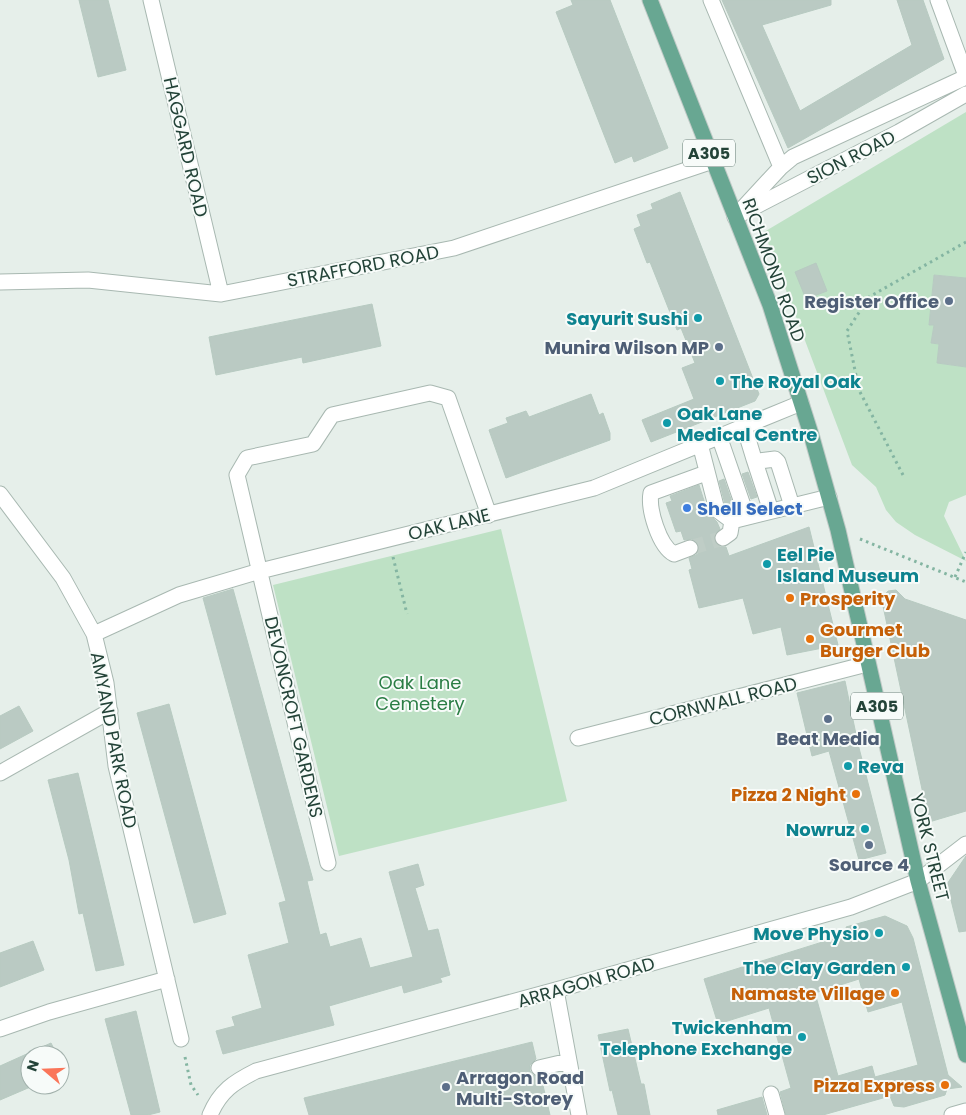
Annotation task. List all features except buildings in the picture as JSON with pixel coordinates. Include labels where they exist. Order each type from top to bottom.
[{"type":"main road","name":"RICHMOND ROAD","points":[[650,0],[770,305],[838,530]]},
{"type":"main road","name":"YORK STREET","points":[[838,530],[867,664],[918,881],[966,1054]]},
{"type":"street","name":"HAGGARD ROAD","points":[[151,0],[221,294]]},
{"type":"street","points":[[711,0],[781,167]]},
{"type":"street","points":[[735,217],[793,156],[966,76],[938,0]]},
{"type":"street","name":"SION ROAD","points":[[735,217],[899,132],[966,94]]},
{"type":"street","name":"STRAFFORD ROAD","points":[[0,282],[88,280],[221,294],[454,248],[713,161]]},
{"type":"street","name":"DEVONCROFT GARDENS","points":[[328,863],[237,475],[247,458],[313,444],[332,415],[430,393],[448,398],[489,514]]},
{"type":"street","name":"OAK LANE","points":[[94,634],[179,595],[260,571],[594,488],[801,403]]},
{"type":"street","points":[[744,426],[771,511]]},
{"type":"street","points":[[719,436],[740,519],[730,533],[723,538]]},
{"type":"street","points":[[700,444],[717,510],[740,519],[829,497]]},
{"type":"street","points":[[754,459],[759,461],[775,459],[778,462],[792,506]]},
{"type":"street","points":[[690,548],[674,554],[667,550],[661,542],[650,501],[652,493],[706,473]]},
{"type":"street","name":"AMYAND PARK ROAD","points":[[0,494],[63,578],[94,634],[110,711],[116,766],[181,1039]]},
{"type":"street","name":"CORNWALL ROAD","points":[[578,738],[867,664]]},
{"type":"street","points":[[0,773],[110,711]]},
{"type":"street","name":"ARRAGON ROAD","points":[[213,1110],[219,1096],[231,1084],[256,1071],[556,990],[851,907],[918,881],[966,844]]},
{"type":"street","points":[[0,1029],[49,1012],[167,979]]},
{"type":"street","points":[[556,990],[579,1115]]},
{"type":"street","points":[[539,1068],[569,1061]]},
{"type":"street","points":[[772,1094],[777,1115]]},
{"type":"street","points":[[952,1115],[966,1111]]},
{"type":"path","points":[[904,476],[859,390],[847,331],[869,297],[966,242]]},
{"type":"path","points":[[838,530],[966,582]]},
{"type":"path","points":[[389,539],[407,614]]},
{"type":"path","points":[[954,578],[966,552]]},
{"type":"path","points":[[181,1039],[191,1085],[213,1110]]},
{"type":"green space","points":[[966,112],[966,278],[934,275],[929,325],[934,325],[931,343],[939,344],[937,363],[966,367],[966,495],[949,502],[944,516],[966,561],[915,535],[896,522],[886,510],[876,487],[852,465],[764,232]]},
{"type":"green space","name":"Oak Lane Cemetery","points":[[501,529],[567,801],[339,856],[273,585]]},
{"type":"tunnel","points":[[690,548],[723,538]]},
{"type":"place","name":"Register Office","points":[[949,301]]},
{"type":"place","name":"Sayurit Sushi","points":[[698,318]]},
{"type":"place","name":"Munira Wilson MP","points":[[719,347]]},
{"type":"place","name":"The Royal Oak","points":[[720,381]]},
{"type":"place","name":"Oak Lane Medical Centre","points":[[667,423]]},
{"type":"place","name":"Shell Select","points":[[687,508]]},
{"type":"place","name":"Eel Pie Island Museum","points":[[767,564]]},
{"type":"place","name":"Prosperity","points":[[790,598]]},
{"type":"place","name":"Gourmet Burger Club","points":[[810,639]]},
{"type":"place","name":"Beat Media","points":[[828,719]]},
{"type":"place","name":"Reva","points":[[848,766]]},
{"type":"place","name":"Pizza 2 Night","points":[[856,794]]},
{"type":"place","name":"Nowruz","points":[[865,829]]},
{"type":"place","name":"Source 4","points":[[869,845]]},
{"type":"place","name":"Move Physio","points":[[879,933]]},
{"type":"place","name":"The Clay Garden","points":[[906,967]]},
{"type":"place","name":"Namaste Village","points":[[895,993]]},
{"type":"place","name":"Twickenham Telephone Exchange","points":[[802,1037]]},
{"type":"place","name":"Pizza Express","points":[[945,1085]]},
{"type":"place","name":"Arragon Road Multi-Storey","points":[[446,1087]]}]
